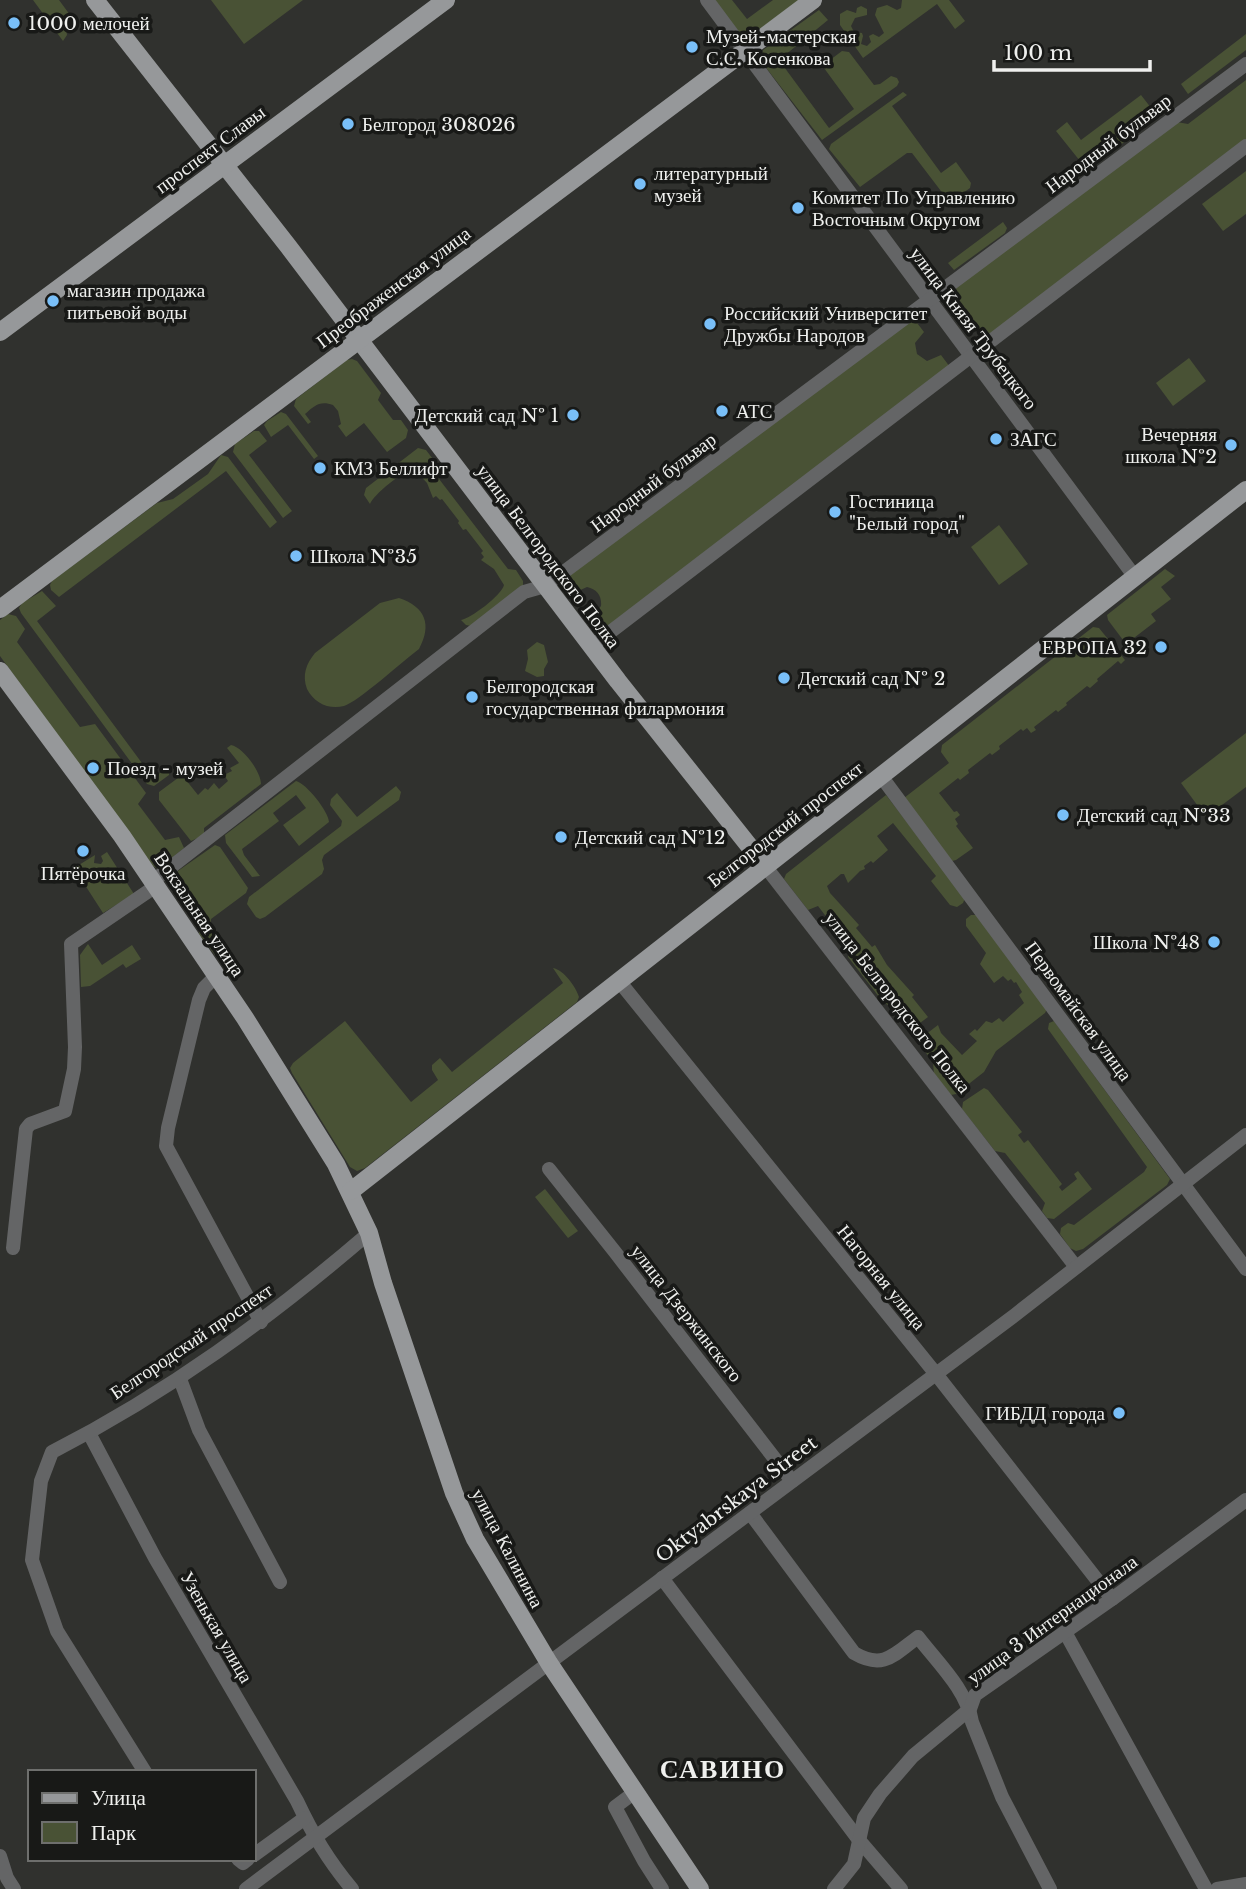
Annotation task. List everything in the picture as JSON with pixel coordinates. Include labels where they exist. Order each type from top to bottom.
[{"type":"main road","name":"улица Белгородского Полка","points":[[95,0],[225,165],[545,586],[765,866]]},
{"type":"main road","name":"проспект Славы","points":[[0,332],[446,0]]},
{"type":"main road","name":"Преображенская улица","points":[[0,609],[813,0]]},
{"type":"main road","name":"Белгородский проспект","points":[[351,1191],[1246,490]]},
{"type":"main road","name":"Вокзальная улица","points":[[0,671],[155,884],[351,1191]]},
{"type":"main road","name":"улица Калинина","points":[[351,1191],[369,1233],[383,1283],[454,1493],[475,1539],[549,1664],[700,1889]]},
{"type":"street","name":"улица Князя Трубецкого","points":[[707,0],[1135,577]]},
{"type":"street","name":"Народный бульвар","points":[[13,1248],[26,1129],[30,1124],[65,1111],[70,1090],[75,1047],[71,944],[155,884],[524,592],[545,586],[1246,64]]},
{"type":"street","points":[[592,646],[1246,146]]},
{"type":"street","name":"Первомайская улица","points":[[881,776],[1246,1269]]},
{"type":"street","name":"улица Белгородского Полка","points":[[765,866],[1076,1267]]},
{"type":"street","points":[[216,976],[204,988],[199,1000],[166,1146],[261,1322]]},
{"type":"street","name":"Нагорная улица","points":[[619,981],[936,1374],[1112,1599]]},
{"type":"street","name":"Oktyabrskaya Street","points":[[246,1889],[936,1374],[1246,1135]]},
{"type":"street","name":"улица Дзержинского","points":[[549,1169],[792,1481]]},
{"type":"street","name":"Белгородский проспект","points":[[144,1770],[57,1631],[32,1560],[41,1481],[52,1452],[180,1379],[261,1322],[369,1233]]},
{"type":"street","points":[[180,1379],[199,1430],[281,1582]]},
{"type":"street","name":"Узенькая улица","points":[[89,1433],[155,1558],[314,1838],[327,1860],[352,1889]]},
{"type":"street","name":"улица 3 Интернационала","points":[[834,1889],[854,1864],[864,1818],[880,1794],[913,1756],[970,1709],[975,1695],[1246,1500]]},
{"type":"street","points":[[750,1513],[854,1653],[867,1661],[882,1662],[918,1637],[970,1709],[972,1722],[1002,1797],[1049,1889]]},
{"type":"street","points":[[662,1578],[859,1840],[901,1889]]},
{"type":"street","points":[[1065,1632],[1206,1889]]},
{"type":"street","points":[[635,1792],[615,1807],[662,1889]]},
{"type":"street","points":[[256,1854],[305,1818]]},
{"type":"street","points":[[0,1856],[7,1878],[14,1889]]},
{"type":"street","points":[[1217,1889],[1246,1884]]},
{"type":"green space","points":[[33,0],[59,0],[73,19],[66,28],[67,35],[63,41]]},
{"type":"green space","points":[[211,0],[303,0],[244,44]]},
{"type":"green space","points":[[715,0],[732,0],[747,19],[773,0],[800,0],[750,36],[735,28]]},
{"type":"green space","points":[[902,0],[949,0],[965,21],[955,29],[937,4],[863,58],[840,25],[840,14],[847,10],[856,13],[861,6],[867,9],[867,15],[855,18],[851,26],[854,32],[862,33],[861,44],[867,46],[871,42],[869,36],[873,34],[879,37],[884,33],[875,15],[877,8],[887,5],[897,10],[901,8]]},
{"type":"green space","points":[[819,10],[828,20],[779,60],[829,128],[854,109],[824,68],[826,63],[842,51],[849,52],[874,85],[891,76],[899,82],[822,140],[760,60],[763,50]]},
{"type":"green space","points":[[1246,34],[1246,50],[1188,94],[1181,84]]},
{"type":"green space","points":[[1246,80],[1246,144],[987,343],[947,289],[1171,121],[1188,124]]},
{"type":"green space","points":[[903,92],[907,95],[892,106],[941,173],[956,162],[971,183],[970,188],[952,201],[947,199],[912,153],[907,153],[860,187],[829,149],[831,144]]},
{"type":"green space","points":[[1141,95],[1155,113],[1154,119],[1079,177],[1072,176],[1068,170],[1080,161],[1056,131],[1067,122],[1081,140]]},
{"type":"green space","points":[[1246,171],[1246,214],[1223,231],[1202,204]]},
{"type":"green space","points":[[1003,222],[1007,228],[1005,233],[954,270],[948,263]]},
{"type":"green space","points":[[911,315],[924,332],[915,343],[917,354],[927,361],[941,355],[950,367],[606,630],[594,615],[601,606],[598,594],[587,587],[576,592],[562,574]]},
{"type":"green space","points":[[1189,358],[1206,381],[1173,406],[1156,383]]},
{"type":"green space","points":[[352,359],[357,361],[381,393],[378,400],[393,420],[401,420],[408,430],[406,438],[387,452],[364,423],[346,437],[338,426],[341,424],[338,411],[333,405],[321,404],[311,409],[305,414],[311,422],[308,424],[294,406],[296,399]]},
{"type":"green space","points":[[281,412],[286,414],[318,456],[314,459],[288,425],[271,437],[264,425]]},
{"type":"green space","points":[[254,431],[259,431],[267,441],[249,455],[292,511],[283,518],[233,452],[235,444]]},
{"type":"green space","points":[[418,448],[426,450],[439,467],[436,475],[508,569],[516,570],[523,581],[523,586],[471,626],[461,620],[485,606],[498,595],[504,585],[494,569],[481,560],[484,557],[481,553],[483,551],[466,529],[463,530],[442,499],[436,496],[433,498],[427,483],[414,469],[389,484],[370,504],[364,495],[366,488]]},
{"type":"green space","points":[[221,455],[228,457],[277,522],[270,528],[226,471],[59,597],[51,590],[52,581],[157,503],[173,499],[208,474]]},
{"type":"green space","points":[[999,525],[1028,564],[999,585],[971,547]]},
{"type":"green space","points":[[1165,569],[1175,576],[1161,587],[1171,599],[1151,614],[1156,621],[1126,644],[1107,615]]},
{"type":"green space","points":[[42,591],[56,606],[37,621],[153,778],[170,766],[169,775],[154,786],[147,784],[21,613],[19,608],[22,603]]},
{"type":"green space","points":[[399,598],[415,606],[424,618],[425,632],[419,649],[351,703],[333,707],[318,702],[307,689],[305,679],[307,666],[315,653],[380,603]]},
{"type":"green space","points":[[8,614],[16,616],[25,629],[17,642],[80,727],[95,724],[146,793],[138,804],[165,840],[179,837],[184,848],[158,869],[153,866],[0,656],[0,620]]},
{"type":"green space","points":[[1093,627],[1099,628],[1125,660],[1121,664],[1118,661],[1090,688],[1087,686],[1058,712],[1056,710],[1034,727],[1036,730],[1031,733],[1027,728],[1023,731],[1021,729],[999,746],[1000,749],[992,755],[990,753],[968,770],[969,773],[939,793],[954,812],[957,811],[960,815],[955,819],[958,824],[956,826],[973,848],[952,861],[904,798],[949,763],[941,752],[942,745]]},
{"type":"green space","points":[[537,642],[544,645],[548,662],[544,676],[537,677],[525,671],[527,650]]},
{"type":"green space","points":[[1246,733],[1246,787],[1206,817],[1181,783]]},
{"type":"green space","points":[[231,745],[241,750],[250,761],[261,784],[204,828],[204,835],[191,841],[159,800],[159,792],[190,769],[194,774],[186,780],[198,795],[214,783],[219,789],[228,781],[224,775],[239,763],[227,748]]},
{"type":"green space","points":[[296,781],[316,798],[329,822],[299,846],[283,825],[306,808],[296,795],[273,813],[279,821],[242,849],[260,876],[252,877],[226,843],[225,835]]},
{"type":"green space","points":[[396,786],[401,792],[399,800],[324,855],[322,874],[265,917],[256,917],[247,904],[249,897],[341,826],[342,821],[330,805],[331,799],[337,793],[357,817]]},
{"type":"green space","points":[[886,795],[965,898],[963,903],[957,907],[950,905],[931,881],[936,876],[893,823],[877,836],[888,850],[873,863],[871,861],[864,866],[865,869],[848,883],[844,874],[841,874],[827,886],[830,893],[859,925],[856,928],[872,947],[875,945],[887,965],[914,995],[912,997],[928,1017],[912,1029],[883,1002],[848,957],[850,948],[818,906],[808,910],[784,879],[786,874]]},
{"type":"green space","points":[[215,845],[220,847],[248,888],[246,893],[211,919],[212,935],[220,953],[215,955],[199,934],[200,919],[172,878],[175,873]]},
{"type":"green space","points":[[107,852],[134,894],[103,913],[74,868],[95,855],[94,863],[101,864],[101,856]]},
{"type":"green space","points":[[971,915],[978,915],[1047,1009],[996,1051],[984,1072],[951,1095],[934,1075],[933,1062],[920,1045],[921,1038],[938,1025],[941,1033],[962,1055],[977,1041],[969,1034],[975,1029],[977,1031],[986,1021],[992,1023],[999,1018],[1003,1022],[1024,1003],[1016,982],[1011,979],[1008,981],[1003,976],[994,983],[980,964],[986,953],[966,926],[966,919]]},
{"type":"green space","points":[[88,944],[102,965],[132,945],[141,959],[126,968],[123,964],[90,986],[81,987],[80,955]]},
{"type":"green space","points":[[553,968],[565,975],[572,984],[579,997],[577,1002],[365,1168],[357,1171],[350,1167],[292,1073],[290,1068],[293,1063],[345,1021],[411,1102],[438,1080],[432,1065],[440,1058],[452,1072],[563,983]]},
{"type":"green space","points":[[1054,1021],[1170,1179],[1167,1185],[1083,1249],[1076,1251],[1070,1248],[1060,1234],[1061,1228],[1068,1223],[1074,1225],[1147,1167],[1048,1029],[1049,1023]]},
{"type":"green space","points":[[984,1088],[1022,1132],[1018,1135],[1024,1143],[1028,1140],[1062,1184],[1059,1187],[1062,1191],[1077,1179],[1074,1174],[1078,1171],[1092,1189],[1054,1219],[1047,1218],[1042,1211],[1045,1203],[1005,1153],[995,1151],[962,1109],[963,1102]]},
{"type":"green space","points":[[545,1189],[578,1231],[568,1238],[535,1197]]},
{"type":"place","name":"1000 мелочей","points":[[14,23]]},
{"type":"place","name":"Музей-мастерская С.С. Косенкова","points":[[692,47]]},
{"type":"place","name":"Белгород 308026","points":[[348,124]]},
{"type":"place","name":"литературный музей","points":[[640,184]]},
{"type":"place","name":"Комитет По Управлению Восточным Округом","points":[[798,208]]},
{"type":"place","name":"магазин продажа питьевой воды","points":[[53,301]]},
{"type":"place","name":"Российский Университет Дружбы Народов","points":[[710,324]]},
{"type":"place","name":"АТС","points":[[722,411]]},
{"type":"place","name":"Детский сад № 1","points":[[573,415]]},
{"type":"place","name":"ЗАГС","points":[[996,439]]},
{"type":"place","name":"Вечерняя школа №2","points":[[1231,445]]},
{"type":"place","name":"КМЗ Беллифт","points":[[320,468]]},
{"type":"place","name":"Гостиница \"Белый город\"","points":[[835,512]]},
{"type":"place","name":"Школа №35","points":[[296,556]]},
{"type":"place","name":"ЕВРОПА 32","points":[[1161,647]]},
{"type":"place","name":"Детский сад № 2","points":[[784,678]]},
{"type":"place","name":"Белгородская государственная филармония","points":[[472,697]]},
{"type":"place","name":"Поезд - музей","points":[[93,768]]},
{"type":"place","name":"Детский сад №33","points":[[1063,815]]},
{"type":"place","name":"Детский сад №12","points":[[561,837]]},
{"type":"place","name":"Пятёрочка","points":[[83,851]]},
{"type":"place","name":"Школа №48","points":[[1214,942]]},
{"type":"place","name":"ГИБДД города","points":[[1119,1413]]},
{"type":"district","name":"САВИНО","points":[[723,1769]]}]
